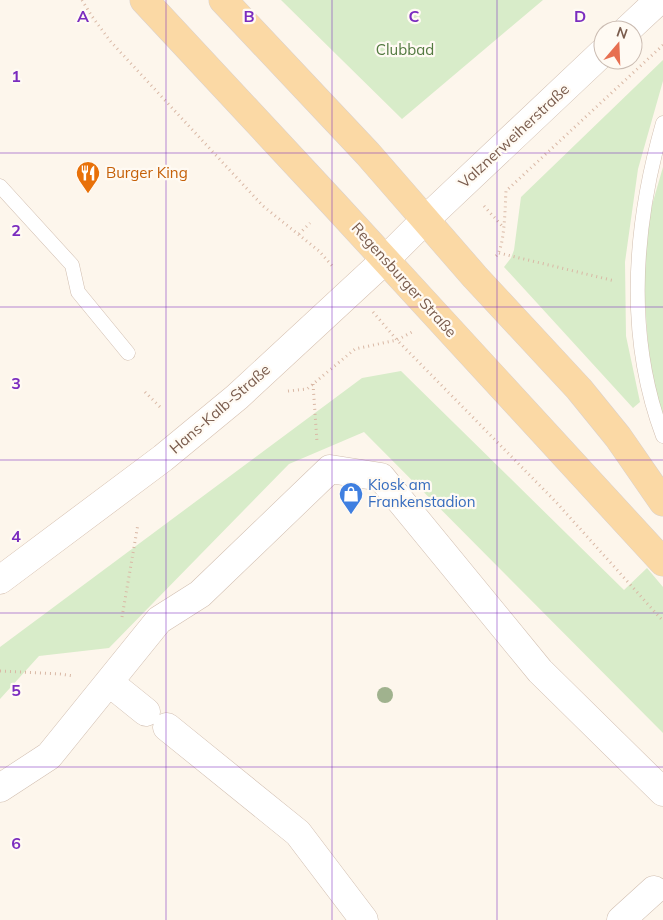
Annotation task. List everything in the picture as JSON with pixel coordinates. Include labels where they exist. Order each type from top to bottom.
[{"type":"main road","name":"Regensburger Straße","points":[[144,0],[663,562]]},
{"type":"main road","points":[[223,0],[368,154],[475,277],[579,389],[618,437],[663,502]]},
{"type":"street","points":[[638,20],[659,0]]},
{"type":"street","name":"Valznerweiherstraße","points":[[425,220],[593,61]]},
{"type":"street","name":"Hans-Kalb-Straße","points":[[0,580],[163,458],[237,397],[385,260],[425,220]]},
{"type":"street","points":[[0,788],[49,756],[110,683],[159,620],[200,594],[330,469],[381,477],[540,671],[663,792]]},
{"type":"street","points":[[110,683],[298,833],[364,920]]},
{"type":"street","points":[[621,920],[654,890]]},
{"type":"lane","points":[[663,123],[650,173],[643,212],[637,283],[638,324],[643,363],[663,436]]},
{"type":"lane","points":[[0,186],[72,265],[78,292],[128,353]]},
{"type":"path","points":[[82,0],[111,42],[264,206],[319,251],[397,340],[556,502],[663,621]]},
{"type":"path","points":[[475,277],[499,253],[504,227],[506,191],[663,45]]},
{"type":"path","points":[[484,206],[504,227]]},
{"type":"path","points":[[298,234],[310,223]]},
{"type":"path","points":[[499,253],[621,282],[637,283]]},
{"type":"path","points":[[237,397],[307,389],[355,349],[397,340],[422,326],[434,314]]},
{"type":"path","points":[[313,384],[317,440],[330,469]]},
{"type":"path","points":[[144,392],[160,408]]},
{"type":"path","points":[[122,617],[138,524]]},
{"type":"path","points":[[0,671],[60,674]]},
{"type":"green space","name":"Clubbad","points":[[281,0],[543,0],[402,119]]},
{"type":"green space","points":[[663,60],[663,81],[638,169],[625,262],[626,336],[640,402],[633,408],[504,267],[514,250],[521,197]]},
{"type":"green space","points":[[663,167],[663,426],[649,361],[643,272],[650,212]]},
{"type":"green space","points":[[401,371],[624,590],[647,568],[663,587],[663,733],[364,432],[289,464],[109,648],[39,656],[0,699],[0,647],[362,378]]},
{"type":"place","name":"Burger King","points":[[88,194]]},
{"type":"place","name":"Kiosk am Frankenstadion","points":[[351,515]]}]
